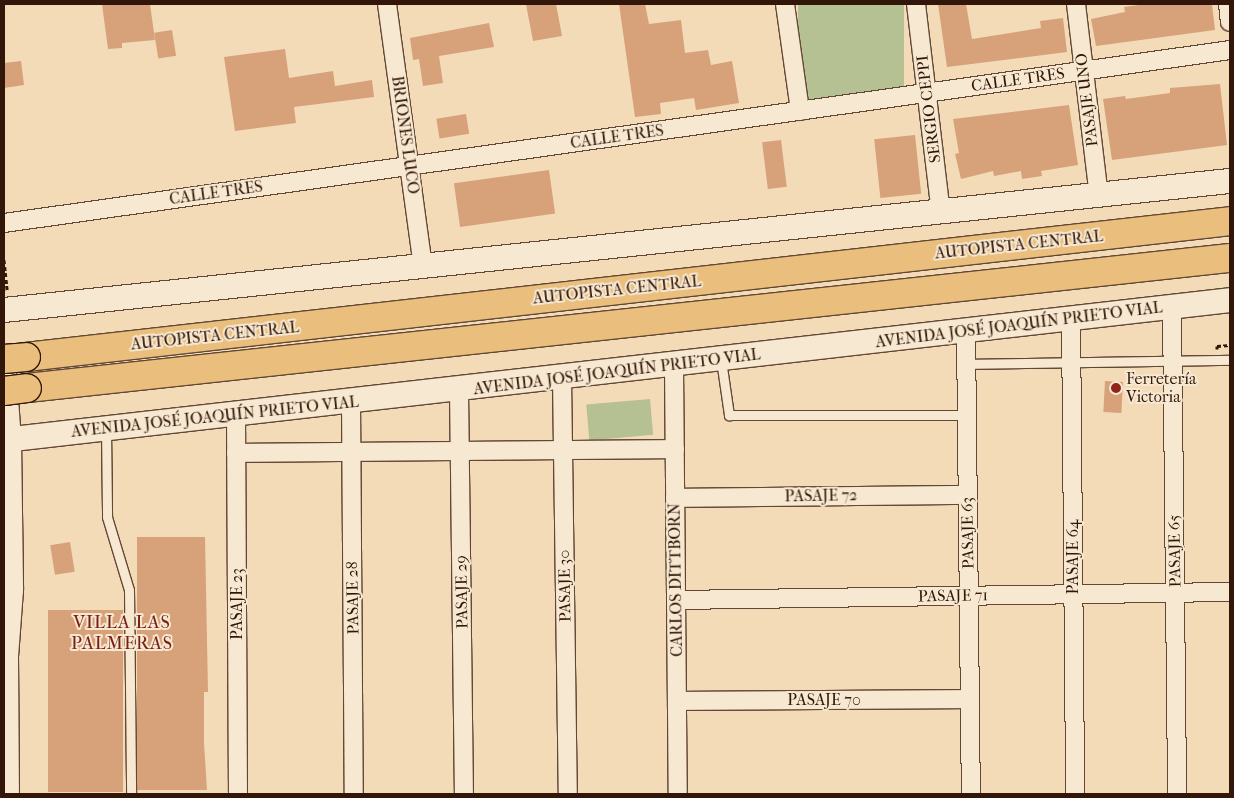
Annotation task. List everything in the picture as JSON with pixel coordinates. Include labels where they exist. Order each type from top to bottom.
[{"type":"highway","name":"AUTOPISTA CENTRAL","points":[[11,363],[1230,221]]},
{"type":"highway","name":"AUTOPISTA CENTRAL","points":[[16,389],[1230,258]]},
{"type":"main road","points":[[5,302],[423,266],[941,214],[1230,181]]},
{"type":"main road","name":"AVENIDA JOSÉ JOAQUÍN PRIETO VIAL","points":[[6,440],[674,366],[1230,300]]},
{"type":"main road","points":[[7,794],[5,649],[11,590],[6,440],[11,363]]},
{"type":"street","name":"BRIONES LUCO","points":[[387,4],[423,266]]},
{"type":"street","points":[[785,4],[800,111]]},
{"type":"street","name":"SERGIO CEPPI","points":[[916,4],[941,214]]},
{"type":"street","name":"PASAJE UNO","points":[[1076,4],[1099,196]]},
{"type":"street","points":[[1228,4],[1230,22]]},
{"type":"street","name":"CALLE TRES","points":[[4,223],[1230,50]]},
{"type":"street","name":"PASAJE 65","points":[[1172,307],[1177,794]]},
{"type":"street","name":"PASAJE 64","points":[[1072,319],[1075,794]]},
{"type":"street","name":"PASAJE 63","points":[[966,331],[971,794]]},
{"type":"street","name":"CARLOS DITTBORN","points":[[674,366],[678,794]]},
{"type":"street","name":"PASAJE 30","points":[[562,378],[568,794]]},
{"type":"street","name":"PASAJE 29","points":[[459,390],[464,794]]},
{"type":"street","name":"PASAJE 28","points":[[351,402],[354,794]]},
{"type":"street","name":"PASAJE 23","points":[[236,414],[238,794]]},
{"type":"street","points":[[236,453],[675,449]]},
{"type":"street","name":"PASAJE 72","points":[[675,498],[968,495]]},
{"type":"street","name":"PASAJE 71","points":[[676,600],[1230,592]]},
{"type":"street","name":"PASAJE 70","points":[[677,701],[970,699]]},
{"type":"lane","points":[[721,360],[729,415],[967,415]]},
{"type":"lane","points":[[966,364],[1230,360]]},
{"type":"lane","points":[[106,429],[108,522],[130,590],[131,794]]},
{"type":"path","points":[[4,260],[5,302]]},
{"type":"green space","points":[[798,4],[904,4],[904,101],[798,101]]},
{"type":"green space","points":[[650,399],[653,435],[589,440],[586,405]]},
{"type":"building","points":[[102,4],[150,4],[155,40],[122,43],[122,48],[108,49]]},
{"type":"building","points":[[526,4],[556,4],[562,36],[533,41]]},
{"type":"building","points":[[619,4],[645,4],[649,24],[681,20],[685,53],[708,50],[711,65],[732,61],[739,103],[696,110],[694,98],[660,103],[661,114],[635,117]]},
{"type":"building","points":[[938,4],[966,4],[972,39],[1041,28],[1040,21],[1063,18],[1067,52],[947,67]]},
{"type":"building","points":[[1146,4],[1212,4],[1215,30],[1096,46],[1091,19],[1125,12],[1124,7]]},
{"type":"building","points":[[489,23],[494,47],[439,56],[443,83],[423,86],[419,59],[413,60],[410,38]]},
{"type":"building","points":[[172,30],[176,56],[158,58],[154,33]]},
{"type":"building","points":[[285,49],[289,78],[333,71],[335,86],[372,80],[374,97],[294,107],[296,123],[235,131],[224,57]]},
{"type":"building","points":[[21,61],[24,85],[4,88],[4,63]]},
{"type":"building","points":[[1220,84],[1227,145],[1112,160],[1103,99],[1125,96],[1126,99],[1170,93],[1170,88]]},
{"type":"building","points":[[1069,105],[1078,165],[1041,171],[1042,176],[1022,179],[1021,171],[994,176],[993,171],[961,179],[955,154],[959,153],[953,119]]},
{"type":"building","points":[[466,114],[469,134],[439,138],[436,119]]},
{"type":"building","points":[[915,135],[921,194],[880,198],[874,139]]},
{"type":"building","points":[[781,140],[787,187],[768,189],[762,142]]},
{"type":"building","points":[[549,170],[555,214],[460,227],[454,183]]},
{"type":"building","points":[[1105,381],[1123,382],[1121,413],[1103,412]]},
{"type":"building","points":[[137,537],[205,537],[208,692],[204,692],[204,743],[207,790],[137,790]]},
{"type":"building","points":[[70,542],[75,572],[55,575],[50,545]]},
{"type":"building","points":[[48,610],[123,610],[123,792],[48,792]]},
{"type":"place","name":"Ferretería Victoria","points":[[1116,388]]},
{"type":"district","name":"VILLA LAS PALMERAS","points":[[122,634]]}]
